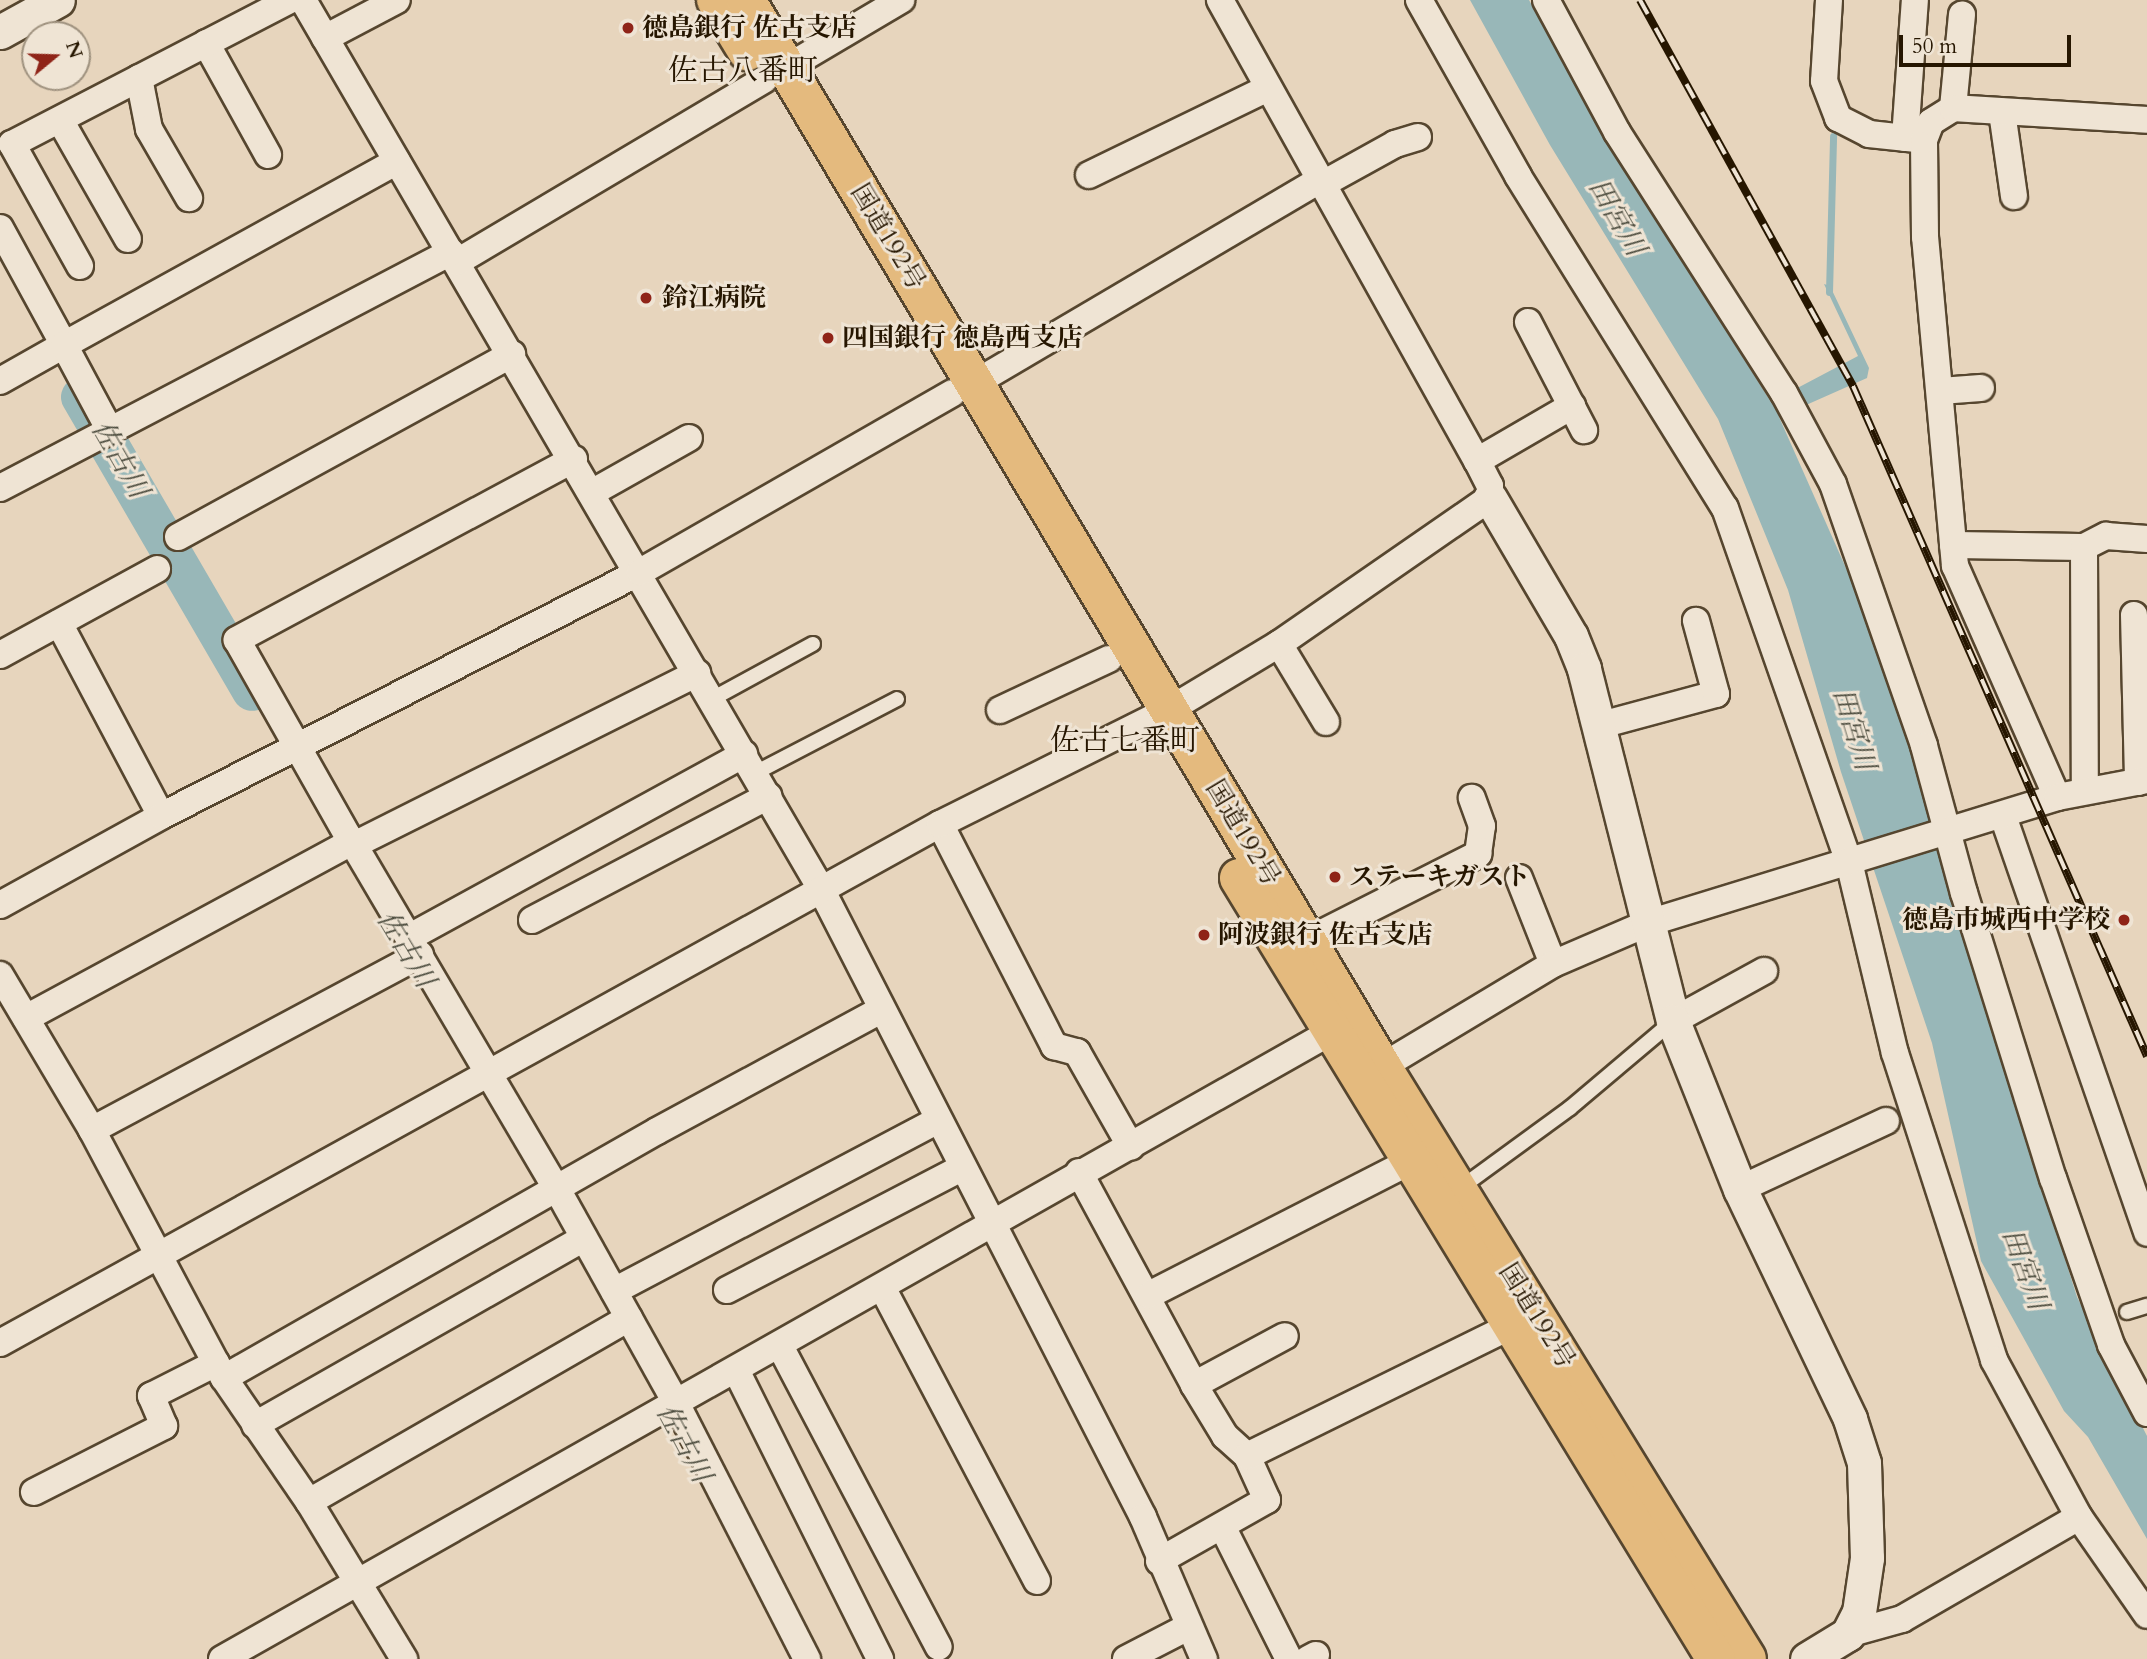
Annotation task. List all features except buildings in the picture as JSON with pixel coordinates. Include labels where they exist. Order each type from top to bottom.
[{"type":"highway","name":"国道192号","points":[[716,0],[775,74],[1157,715],[1331,1032],[1716,1659]]},
{"type":"highway","name":"国道192号","points":[[746,0],[775,74]]},
{"type":"highway","name":"国道192号","points":[[964,388],[1109,659],[1157,715],[1308,940],[1457,1190],[1642,1482],[1747,1659]]},
{"type":"street","points":[[0,32],[58,0]]},
{"type":"street","points":[[80,266],[12,144],[290,0]]},
{"type":"street","points":[[303,0],[640,572],[821,889],[1143,1517],[1203,1659]]},
{"type":"street","points":[[325,38],[397,0]]},
{"type":"street","points":[[0,488],[104,432],[132,421],[454,257],[901,0]]},
{"type":"street","points":[[1220,0],[1477,461],[1490,486],[1490,498],[1571,636],[1601,725],[1647,923],[1673,1021],[1740,1189],[1850,1419],[1864,1463],[1868,1512],[1865,1588],[1847,1634]]},
{"type":"street","points":[[1419,0],[1518,176],[1724,508],[1853,861],[1895,1053],[1994,1360],[2079,1517],[2147,1615]]},
{"type":"street","points":[[1546,0],[1617,132],[1789,402],[1833,484],[1924,746],[1944,834],[2053,1178],[2106,1333],[2147,1413]]},
{"type":"street","points":[[1829,0],[1824,81],[1838,118],[1869,134],[1914,139]]},
{"type":"street","points":[[1915,0],[1914,139],[1955,566],[2057,797]]},
{"type":"street","points":[[1953,108],[1962,14]]},
{"type":"street","points":[[206,43],[268,155]]},
{"type":"street","points":[[139,78],[149,129],[189,198]]},
{"type":"street","points":[[1089,175],[1268,88]]},
{"type":"street","points":[[1914,139],[1931,122],[1953,108],[2147,120]]},
{"type":"street","points":[[2003,111],[2014,196]]},
{"type":"street","points":[[60,120],[128,239]]},
{"type":"street","points":[[0,905],[161,816],[640,572],[1320,183],[1395,144],[1418,137]]},
{"type":"street","points":[[0,381],[397,161]]},
{"type":"street","points":[[0,228],[58,349],[104,432]]},
{"type":"street","points":[[1528,322],[1584,430]]},
{"type":"street","points":[[178,537],[512,354]]},
{"type":"street","points":[[1940,391],[1982,388]]},
{"type":"street","points":[[1477,461],[1572,406]]},
{"type":"street","points":[[593,492],[689,438]]},
{"type":"street","points":[[574,459],[237,640],[290,751],[484,1072],[577,1242],[614,1291],[622,1322],[807,1659]]},
{"type":"street","points":[[0,1343],[156,1252],[940,824],[1157,715],[1279,643],[1490,498]]},
{"type":"street","points":[[1953,545],[2084,547],[2106,536],[2147,539]]},
{"type":"street","points":[[2084,547],[2085,791]]},
{"type":"street","points":[[0,655],[157,569]]},
{"type":"street","points":[[1383,1066],[1553,964],[1647,923],[2003,816],[2057,797],[2143,781],[2134,615]]},
{"type":"street","points":[[1601,725],[1716,694],[1696,621]]},
{"type":"street","points":[[59,623],[161,816]]},
{"type":"street","points":[[1279,643],[1325,722]]},
{"type":"street","points":[[1000,710],[1109,659]]},
{"type":"street","points":[[26,1018],[348,845],[697,673]]},
{"type":"street","points":[[92,1130],[749,764]]},
{"type":"street","points":[[532,920],[768,796]]},
{"type":"street","points":[[1308,940],[1478,854],[1482,827],[1472,798]]},
{"type":"street","points":[[2003,816],[2147,1233]]},
{"type":"street","points":[[940,824],[1054,1046],[1077,1052],[1131,1147]]},
{"type":"street","points":[[1519,878],[1553,964]]},
{"type":"street","points":[[1673,1021],[1764,971]]},
{"type":"street","points":[[0,975],[92,1130],[220,1371],[309,1502],[404,1659]]},
{"type":"street","points":[[34,1492],[164,1426],[151,1396],[220,1371],[881,1010]]},
{"type":"street","points":[[222,1659],[883,1289],[994,1226],[1079,1172],[1131,1147],[1331,1032]]},
{"type":"street","points":[[614,1291],[938,1120]]},
{"type":"street","points":[[1740,1189],[1886,1121]]},
{"type":"street","points":[[1149,1295],[1409,1162]]},
{"type":"street","points":[[727,1290],[963,1167]]},
{"type":"street","points":[[1079,1172],[1149,1295],[1194,1385],[1225,1436],[1247,1456],[1267,1500],[1160,1561]]},
{"type":"street","points":[[255,1425],[577,1242]]},
{"type":"street","points":[[883,1289],[1037,1581]]},
{"type":"street","points":[[309,1502],[622,1322]]},
{"type":"street","points":[[1247,1456],[1511,1326]]},
{"type":"street","points":[[1194,1385],[1285,1336]]},
{"type":"street","points":[[780,1346],[939,1647]]},
{"type":"street","points":[[736,1370],[880,1659]]},
{"type":"street","points":[[1807,1659],[1847,1634],[1902,1619],[2079,1517]]},
{"type":"street","points":[[1222,1526],[1289,1659]]},
{"type":"street","points":[[1126,1659],[1188,1627]]},
{"type":"lane","points":[[712,699],[813,644]]},
{"type":"lane","points":[[749,764],[897,699]]},
{"type":"lane","points":[[1457,1190],[1570,1108],[1673,1021]]},
{"type":"lane","points":[[2127,1312],[2147,1306]]},
{"type":"water","name":"田宮川","points":[[1470,0],[1529,0],[1602,134],[1771,402],[1858,356],[1824,284],[1830,286],[1869,368],[1867,378],[1779,417],[1877,638],[1915,748],[1944,873],[2077,1297],[2147,1436],[2147,1539],[2088,1437],[2064,1411],[1981,1261],[1932,1043],[1841,772],[1788,590],[1718,419],[1550,145]]},
{"type":"waterway","points":[[1829,292],[1833,136]]},
{"type":"waterway","name":"佐古川","points":[[81,397],[252,691]]},
{"type":"railway","points":[[1640,0],[1853,386],[2147,1056]]},
{"type":"place","name":"徳島銀行 佐古支店","points":[[628,28]]},
{"type":"place","name":"鈴江病院","points":[[646,298]]},
{"type":"place","name":"四国銀行 徳島西支店","points":[[828,338]]},
{"type":"place","name":"ステーキガスト","points":[[1335,877]]},
{"type":"place","name":"徳島市城西中学校","points":[[2124,920]]},
{"type":"place","name":"阿波銀行 佐古支店","points":[[1204,935]]},
{"type":"district","name":"佐古八番町","points":[[743,71]]},
{"type":"district","name":"佐古七番町","points":[[1125,741]]}]
